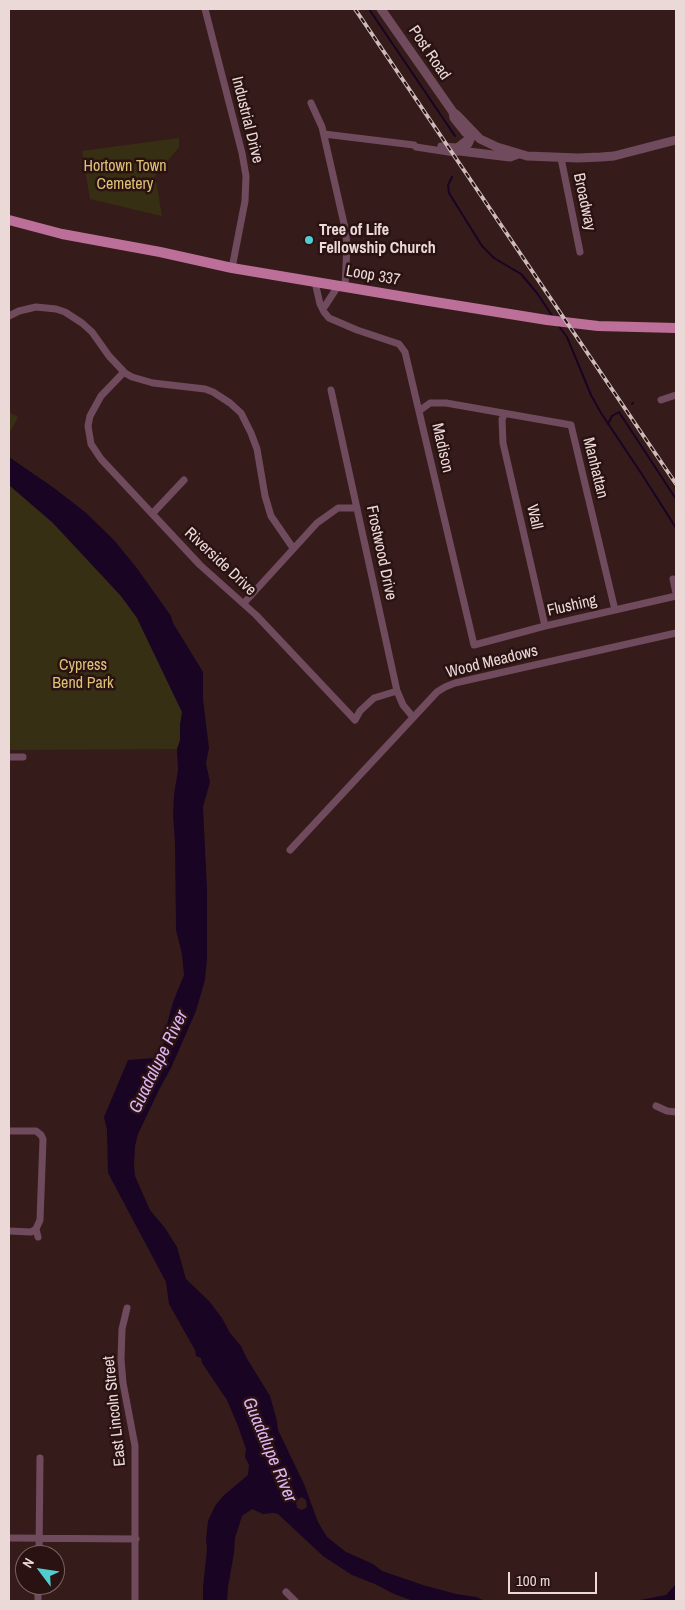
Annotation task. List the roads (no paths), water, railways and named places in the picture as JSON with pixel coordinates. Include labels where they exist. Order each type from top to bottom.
[{"type":"main road","name":"Loop 337","points":[[9,220],[62,234],[160,252],[232,268],[526,317],[616,328],[676,328]]},
{"type":"street","name":"Industrial Drive","points":[[205,9],[242,153],[246,176],[245,200],[232,268]]},
{"type":"street","name":"Post Road","points":[[381,9],[453,112],[480,138],[491,145],[518,154]]},
{"type":"street","points":[[311,103],[324,134],[345,228],[347,256],[342,286],[323,307]]},
{"type":"street","points":[[324,134],[414,145],[416,147],[455,153],[469,144],[474,133]]},
{"type":"street","points":[[414,145],[417,143],[457,147],[474,133]]},
{"type":"street","points":[[460,151],[510,157],[518,154],[578,158],[614,156],[676,140]]},
{"type":"street","name":"Broadway","points":[[560,158],[580,252]]},
{"type":"street","name":"Madison","points":[[315,282],[320,304],[326,315],[357,330],[396,342],[406,352],[474,645]]},
{"type":"street","points":[[9,316],[36,307],[65,312],[92,332],[109,356],[124,372],[141,380],[213,392],[237,409],[245,419],[257,449],[271,516],[293,548]]},
{"type":"street","name":"Riverside Drive","points":[[124,372],[101,396],[90,416],[89,434],[91,444],[100,460],[214,579],[244,603],[354,720],[360,711],[374,698],[397,691]]},
{"type":"street","name":"Frostwood Drive","points":[[331,390],[397,691],[403,706],[414,717]]},
{"type":"street","points":[[662,400],[676,395]]},
{"type":"street","name":"Manhattan","points":[[419,411],[430,403],[436,402],[570,425],[615,610]]},
{"type":"street","name":"Wall","points":[[505,414],[502,419],[503,443],[545,626]]},
{"type":"street","points":[[152,514],[184,480]]},
{"type":"street","points":[[244,603],[317,523],[338,508],[357,508]]},
{"type":"street","points":[[673,579],[676,594]]},
{"type":"street","name":"Flushing","points":[[474,645],[676,594]]},
{"type":"street","name":"Wood Meadows","points":[[290,850],[436,692],[450,685],[676,633]]},
{"type":"street","points":[[9,758],[23,757]]},
{"type":"street","points":[[656,1106],[667,1111],[676,1112]]},
{"type":"street","points":[[9,1131],[33,1131],[40,1134],[42,1139],[41,1202],[37,1233],[9,1231]]},
{"type":"street","name":"East Lincoln Street","points":[[127,1308],[122,1329],[121,1359],[123,1383],[135,1446],[135,1601]]},
{"type":"street","points":[[39,1545],[40,1458]]},
{"type":"street","points":[[9,1538],[136,1539]]},
{"type":"street","points":[[286,1592],[295,1601]]},
{"type":"water","name":"Guadalupe River","points":[[9,457],[85,512],[114,540],[136,567],[171,616],[173,623],[203,672],[203,699],[209,748],[206,763],[210,782],[203,807],[207,889],[207,958],[205,980],[196,1011],[171,1068],[138,1134],[135,1146],[135,1176],[150,1210],[165,1228],[177,1247],[186,1279],[209,1301],[222,1318],[230,1333],[241,1346],[270,1396],[278,1430],[304,1484],[318,1522],[327,1537],[346,1552],[373,1564],[382,1571],[423,1585],[476,1597],[485,1601],[413,1601],[394,1594],[352,1575],[323,1556],[278,1514],[263,1514],[252,1509],[242,1516],[235,1538],[227,1601],[203,1601],[208,1521],[215,1506],[223,1496],[248,1475],[249,1465],[245,1457],[246,1449],[227,1400],[202,1363],[201,1358],[196,1356],[195,1350],[169,1304],[166,1282],[108,1173],[107,1130],[104,1117],[128,1060],[154,1058],[161,1051],[173,1002],[184,975],[182,954],[176,930],[173,815],[178,770],[177,749],[180,740],[182,712],[137,618],[121,596],[53,523],[9,485]],"holes":[[[301,1497],[306,1500],[307,1507],[302,1510],[297,1508],[296,1502]]]},
{"type":"water","points":[[676,1584],[676,1601],[635,1601],[666,1595]]},
{"type":"waterway","points":[[369,9],[455,136]]},
{"type":"waterway","points":[[452,177],[448,185],[449,193],[482,246],[494,258],[521,274],[553,317]]},
{"type":"waterway","points":[[558,325],[567,337],[591,395],[601,413],[676,528]]},
{"type":"waterway","points":[[608,424],[612,416],[619,412],[676,499]]},
{"type":"railway","points":[[355,9],[676,484]]},
{"type":"place","name":"Tree of Life Fellowship Church","points":[[309,240]]},
{"type":"park label","name":"Hortown Town Cemetery","points":[[125,176]]},
{"type":"park label","name":"Cypress Bend Park","points":[[83,675]]}]
